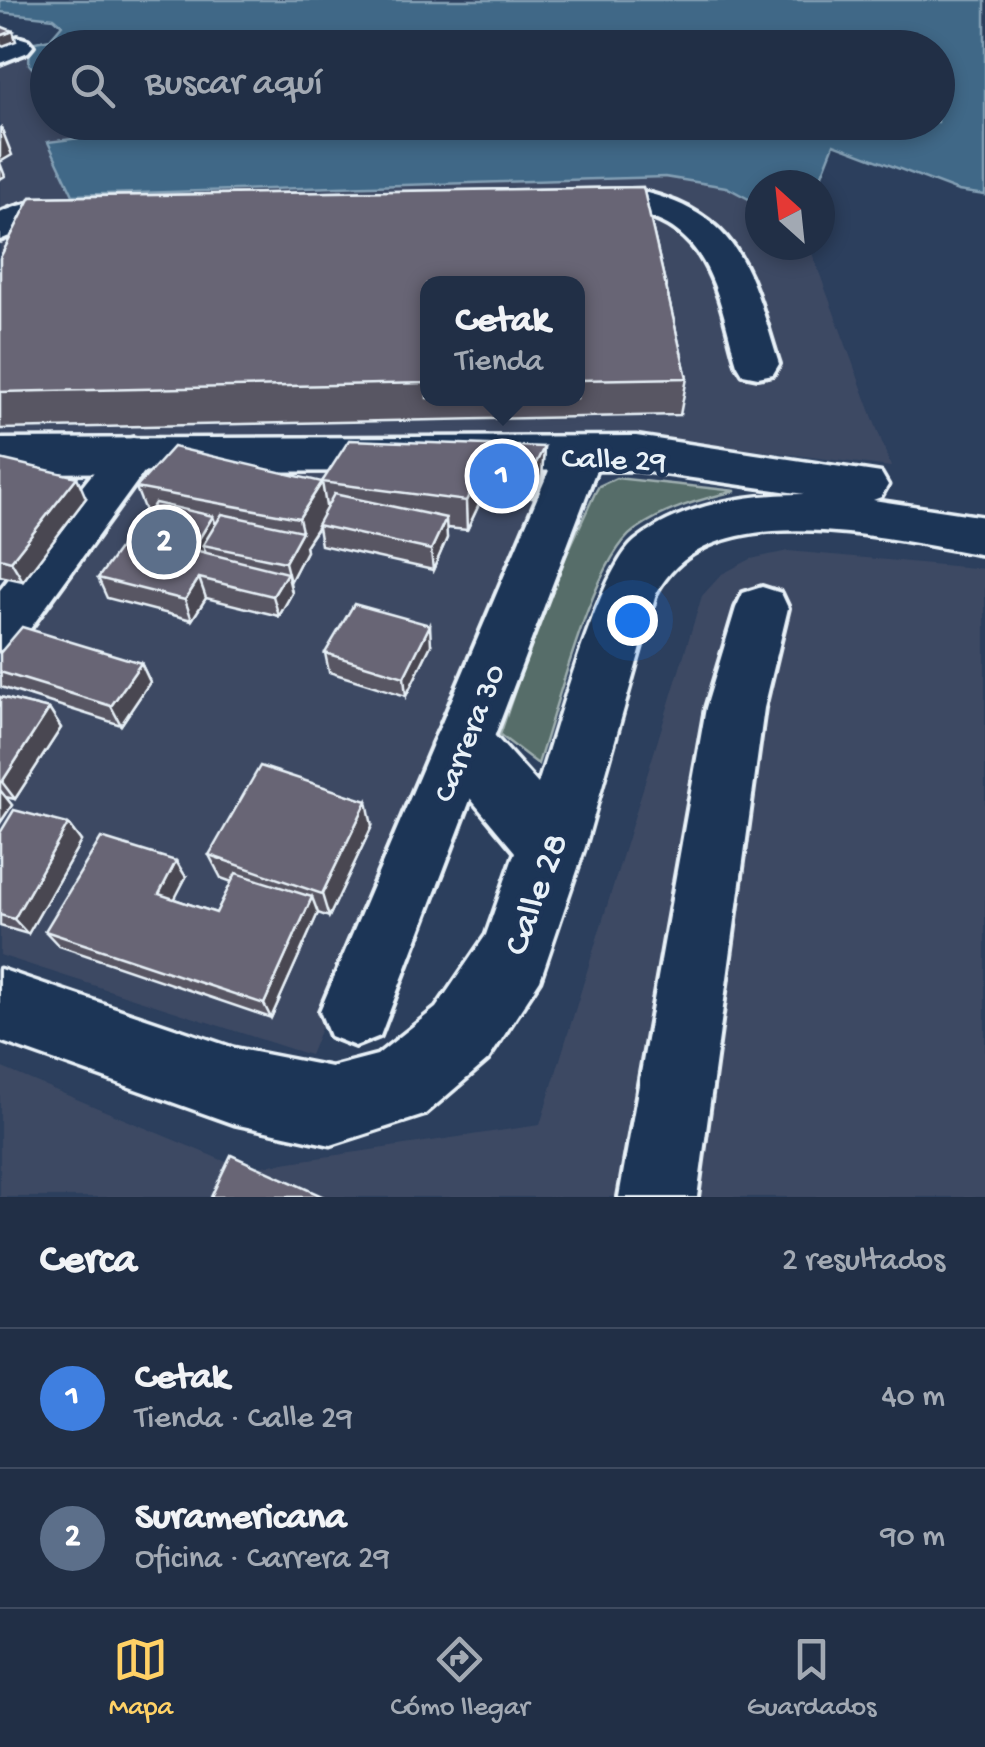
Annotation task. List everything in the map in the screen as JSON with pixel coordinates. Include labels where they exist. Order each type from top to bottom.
[{"type":"main road","name":"Calle 29","points":[[0,456],[636,453],[985,502]]},
{"type":"main road","name":"Calle 28","points":[[0,1005],[234,1086],[331,1106],[396,1088],[462,1034],[515,956],[629,594],[651,557],[703,523],[752,513],[807,513],[985,536]]},
{"type":"main road","points":[[463,744],[552,847]]},
{"type":"street","points":[[550,205],[647,204],[694,224],[728,261],[758,364]]},
{"type":"street","points":[[0,229],[12,218],[36,210],[120,210]]},
{"type":"street","points":[[0,629],[132,454]]},
{"type":"street","name":"Carrera 30","points":[[355,1011],[579,454]]},
{"type":"street","points":[[658,1197],[735,708],[762,608]]},
{"type":"shaded area","points":[[0,0],[985,0],[985,195],[958,191],[834,144],[824,170],[745,170],[745,197],[726,187],[665,177],[73,195],[48,142],[955,140],[955,30],[58,30],[62,25],[54,18],[0,12]]},
{"type":"shaded area","points":[[30,43],[30,140],[152,140],[665,177],[726,187],[745,197],[745,260],[815,260],[891,467],[612,432],[0,438],[0,58]]},
{"type":"shaded area","points":[[146,470],[549,471],[310,1055],[0,955],[0,663]]},
{"type":"shaded area","points":[[788,551],[985,569],[985,1197],[0,1197],[0,1067],[243,1169],[540,1125],[702,596],[722,574],[751,559]]},
{"type":"green space","points":[[616,478],[736,491],[659,516],[635,530],[620,546],[591,603],[538,764],[500,735],[543,606],[595,493],[599,486]]},
{"type":"building","points":[[0,26],[13,31],[0,36]]},
{"type":"building","points":[[643,187],[687,378],[585,380],[585,276],[420,276],[420,383],[0,392],[0,258],[31,197]]},
{"type":"building","points":[[349,440],[544,447],[533,469],[484,464],[466,501],[322,482]]},
{"type":"building","points":[[173,447],[322,482],[299,518],[136,488]]},
{"type":"building","points":[[0,459],[77,477],[11,561],[0,558]]},
{"type":"building","points":[[334,494],[446,518],[431,550],[317,525]]},
{"type":"building","points":[[155,503],[213,516],[194,547],[135,533]]},
{"type":"building","points":[[222,514],[302,531],[285,562],[203,545]]},
{"type":"building","points":[[130,534],[287,573],[273,596],[199,578],[185,600],[98,578]]},
{"type":"building","points":[[354,604],[430,625],[404,677],[325,653]]},
{"type":"building","points":[[22,627],[141,663],[111,706],[0,672],[0,653]]},
{"type":"building","points":[[0,697],[49,709],[2,782],[0,781]]},
{"type":"building","points":[[260,766],[367,801],[322,894],[209,855]]},
{"type":"building","points":[[14,810],[68,824],[14,919],[0,915],[0,833]]},
{"type":"building","points":[[101,838],[176,861],[159,894],[216,913],[236,873],[312,897],[264,1004],[45,931]]},
{"type":"building","points":[[231,1155],[324,1197],[211,1197]]},
{"type":"place","name":"Cetak","points":[[502,476]]},
{"type":"place","name":"Suramericana","points":[[164,542]]}]
